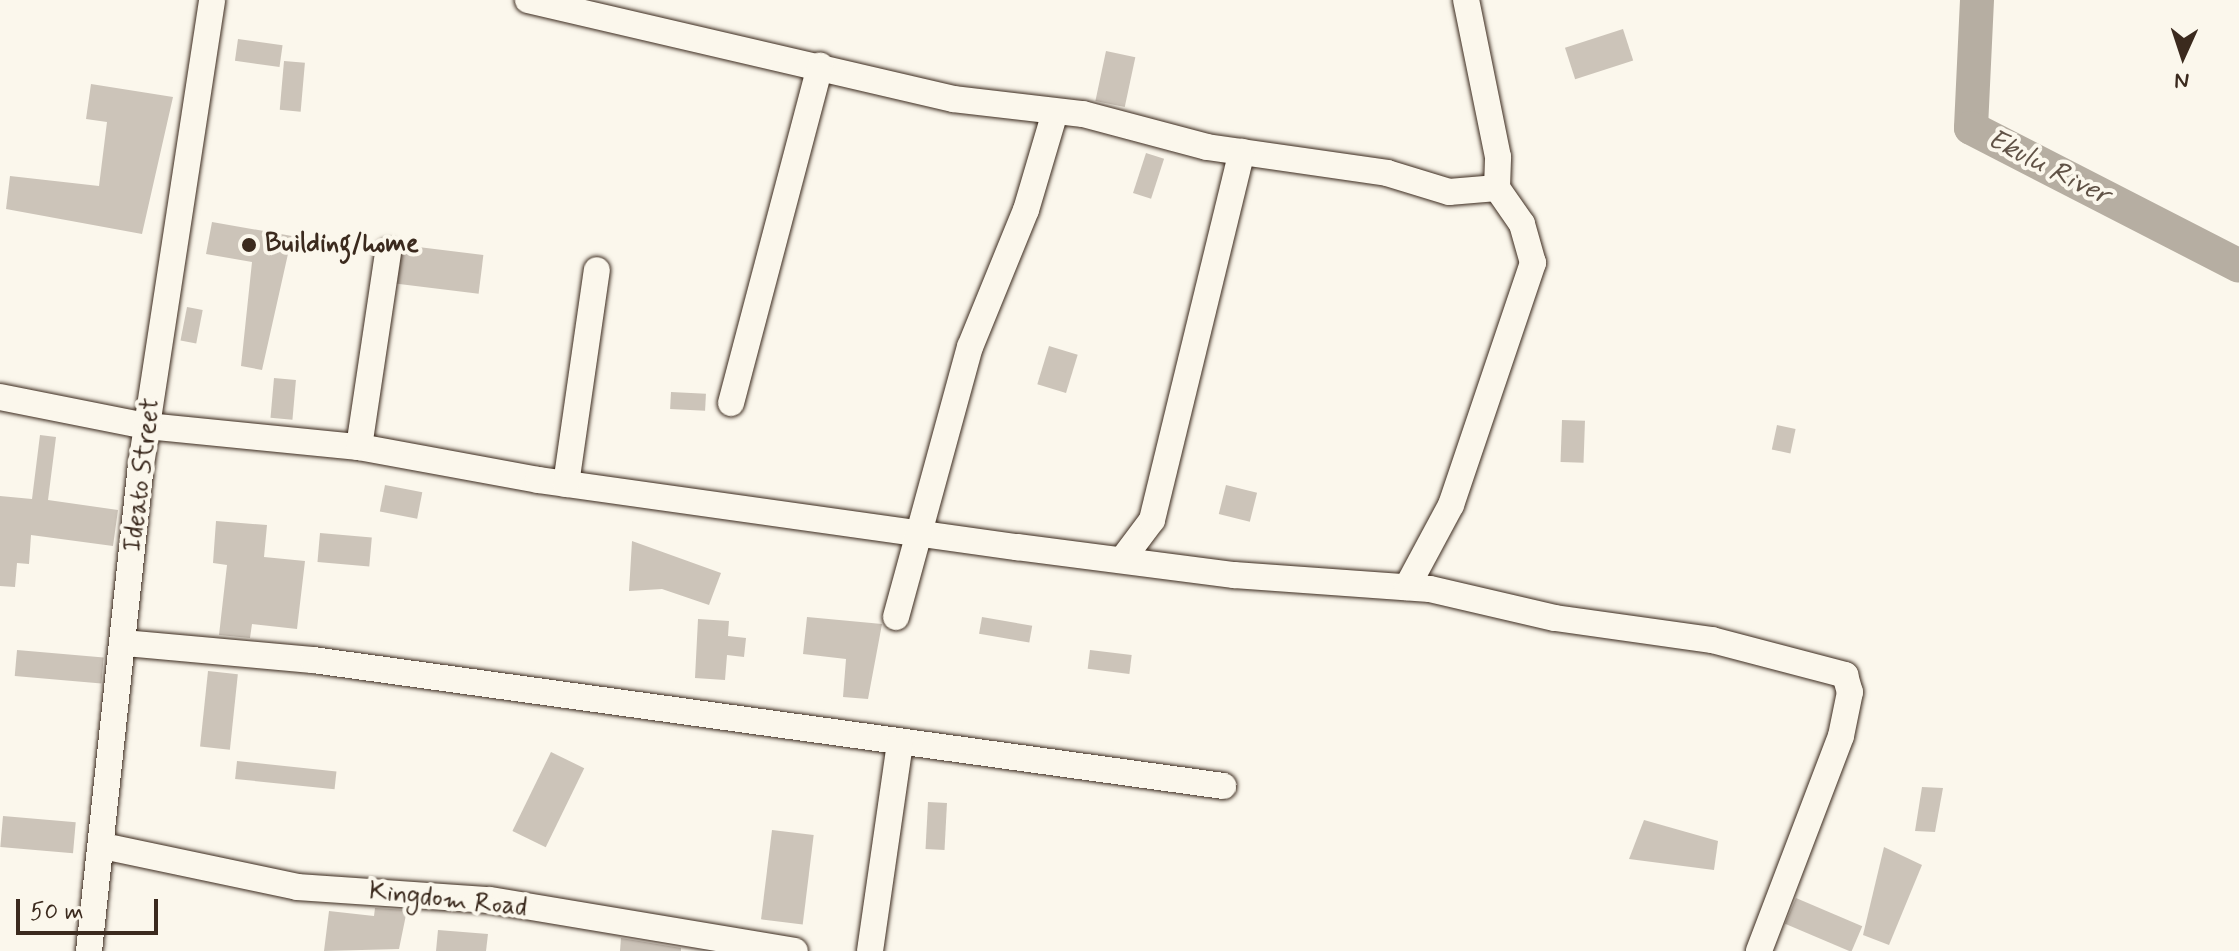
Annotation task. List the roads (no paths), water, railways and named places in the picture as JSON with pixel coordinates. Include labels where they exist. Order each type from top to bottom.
[{"type":"street","name":"Ideato Street","points":[[89,951],[147,426],[212,0]]},
{"type":"street","points":[[528,0],[953,99],[1055,112],[1242,152],[1387,173],[1449,192],[1497,188]]},
{"type":"street","points":[[1407,587],[1451,505],[1533,263],[1522,224],[1497,188],[1498,157],[1466,0]]},
{"type":"street","points":[[731,403],[820,66]]},
{"type":"street","points":[[896,617],[975,333],[1026,210],[1055,112]]},
{"type":"street","points":[[1122,560],[1152,520],[1242,152]]},
{"type":"street","points":[[359,447],[388,252]]},
{"type":"street","points":[[566,484],[597,270]]},
{"type":"street","points":[[0,397],[147,426],[359,447],[566,484],[919,529],[1122,560],[1407,587],[1712,640],[1845,675],[1850,692],[1841,736],[1759,951]]},
{"type":"street","points":[[125,643],[313,660],[1223,786]]},
{"type":"street","points":[[870,951],[900,743]]},
{"type":"street","name":"Kingdom Road","points":[[103,846],[297,887],[490,900],[795,951]]},
{"type":"waterway","name":"Ekulu River","points":[[1977,0],[1971,128],[2239,266]]},
{"type":"place","name":"Building/home","points":[[249,245]]}]
